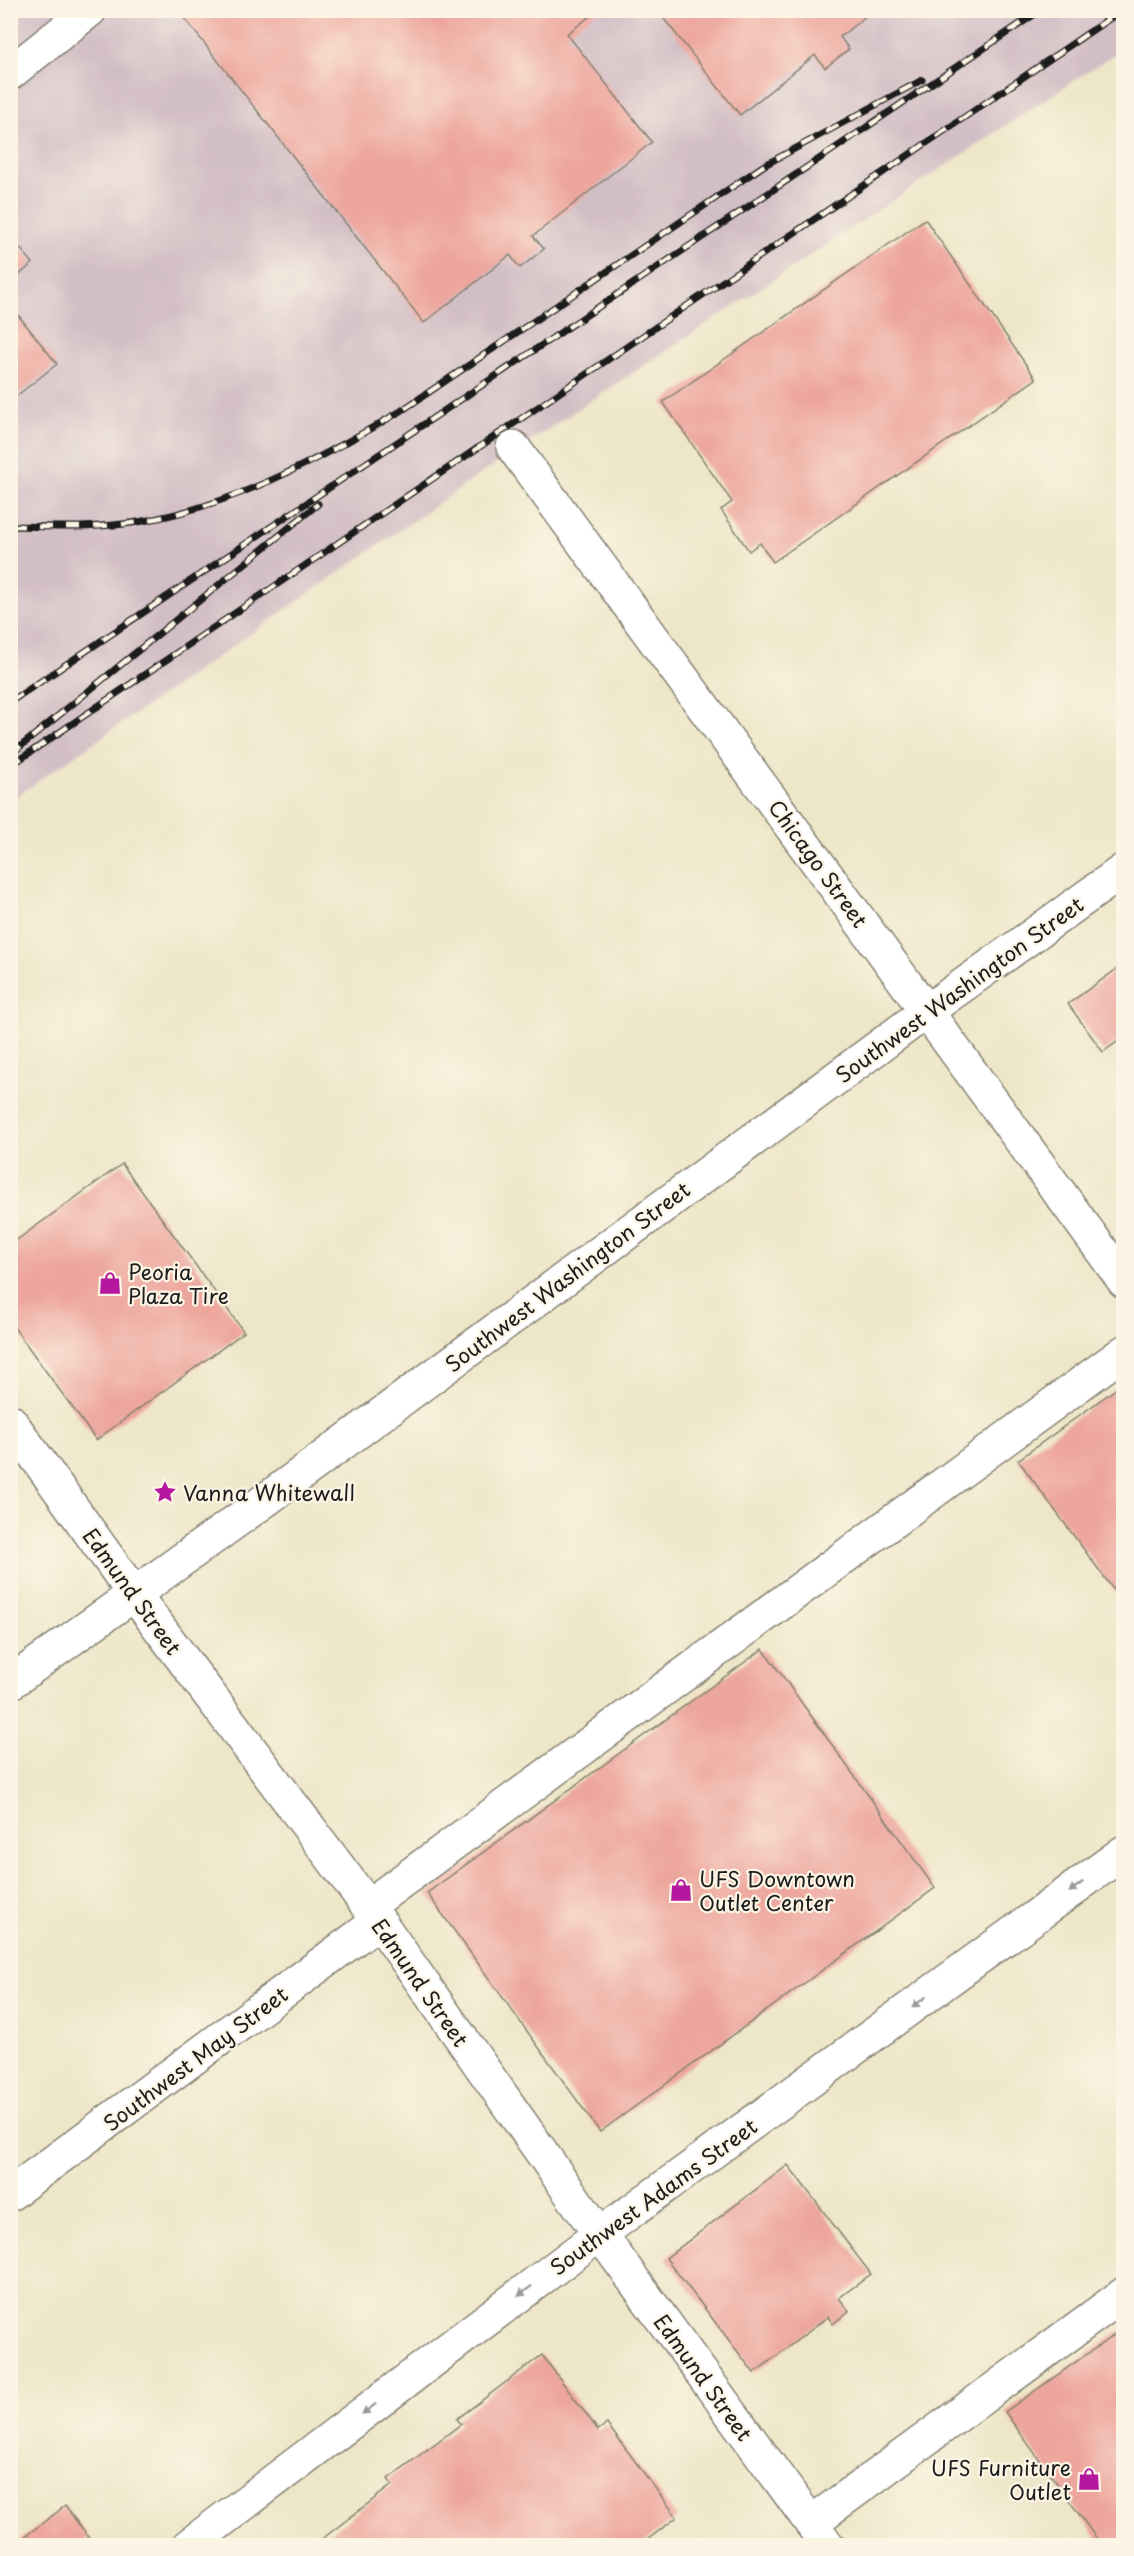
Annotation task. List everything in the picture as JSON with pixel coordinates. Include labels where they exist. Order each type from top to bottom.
[{"type":"main road","points":[[10,73],[90,10]]},
{"type":"main road","name":"Chicago Street","points":[[513,447],[1124,1281]]},
{"type":"main road","name":"Southwest Washington Street","points":[[10,1683],[267,1499],[927,1011],[1124,870]]},
{"type":"main road","name":"Southwest May Street","points":[[10,2194],[373,1913],[1124,1352]]},
{"type":"main road","name":"Edmund Street","points":[[10,1421],[134,1594],[373,1913],[600,2234],[820,2534]]},
{"type":"main road","name":"Southwest Adams Street","points":[[188,2546],[600,2234],[1124,1852]]},
{"type":"main road","points":[[820,2534],[1124,2294]]},
{"type":"shaded area","points":[[11,11],[1123,11],[1123,48],[488,469],[11,800]]},
{"type":"building","points":[[178,10],[598,10],[567,34],[652,142],[533,236],[544,249],[520,268],[510,255],[424,323]]},
{"type":"building","points":[[657,10],[873,10],[840,37],[849,49],[825,68],[815,55],[740,115]]},
{"type":"building","points":[[925,219],[1036,379],[773,562],[760,543],[749,551],[721,510],[732,502],[663,402]]},
{"type":"building","points":[[20,248],[33,263],[10,283],[10,257]]},
{"type":"building","points":[[10,305],[57,364],[10,401]]},
{"type":"building","points":[[1124,964],[1124,1037],[1103,1052],[1068,1004]]},
{"type":"building","name":"Peoria Plaza Tire","points":[[122,1164],[244,1332],[96,1440],[10,1322],[10,1245]]},
{"type":"building","points":[[1124,1383],[1124,1604],[1018,1460]]},
{"type":"building","name":"UFS Downtown Outlet Center","points":[[763,1649],[935,1888],[600,2132],[427,1893]]},
{"type":"building","points":[[788,2165],[871,2274],[839,2298],[849,2311],[833,2324],[828,2317],[754,2373],[666,2258]]},
{"type":"building","name":"UFS Furniture Outlet","points":[[1124,2328],[1124,2546],[1102,2546],[1005,2412]]},
{"type":"building","points":[[542,2355],[598,2430],[607,2424],[677,2517],[639,2546],[313,2546],[392,2485],[388,2479],[461,2424],[457,2419]]},
{"type":"building","points":[[65,2506],[89,2538],[78,2546],[22,2546],[19,2541]]},
{"type":"railway","points":[[10,702],[1041,10]]},
{"type":"railway","points":[[10,766],[1122,10]]},
{"type":"railway","points":[[10,526],[74,527],[138,522],[208,505],[274,479],[338,447],[401,411],[763,166],[922,80]]},
{"type":"railway","points":[[10,755],[318,504]]},
{"type":"place","name":"Peoria Plaza Tire","points":[[110,1283]]},
{"type":"place","name":"Vanna Whitewall","points":[[165,1492]]},
{"type":"place","name":"UFS Downtown Outlet Center","points":[[681,1890]]},
{"type":"place","name":"UFS Furniture Outlet","points":[[1089,2479]]}]
